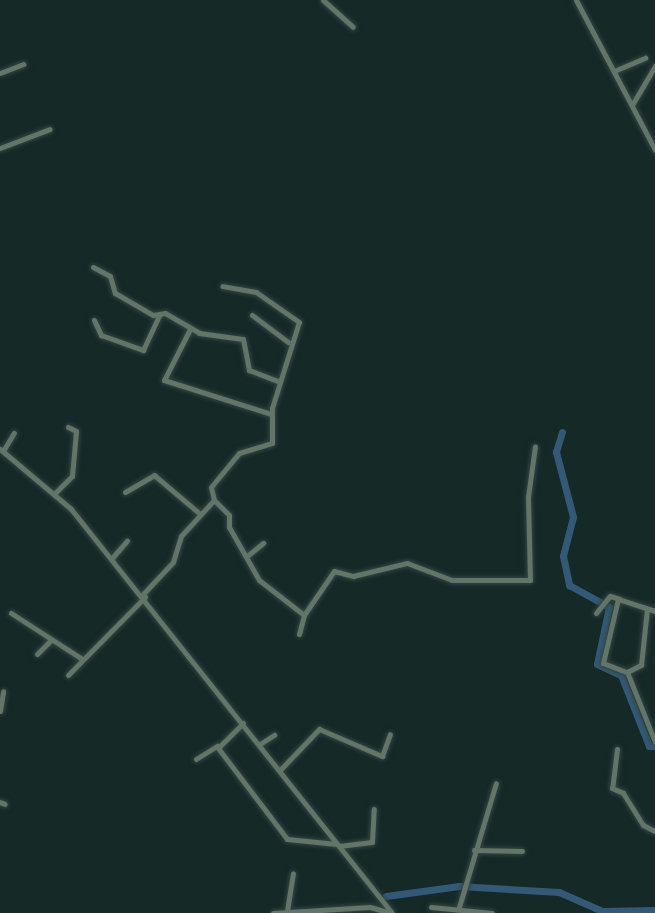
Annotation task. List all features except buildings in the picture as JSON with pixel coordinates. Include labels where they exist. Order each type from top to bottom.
[{"type":"street","points":[[323,0],[353,27]]},
{"type":"street","points":[[576,0],[655,150]]},
{"type":"street","points":[[614,71],[645,58]]},
{"type":"street","points":[[0,73],[23,64]]},
{"type":"street","points":[[632,105],[655,65]]},
{"type":"street","points":[[0,148],[50,128]]},
{"type":"street","points":[[93,267],[110,276],[108,285],[119,296],[190,329],[243,339],[249,370],[280,382]]},
{"type":"street","points":[[223,286],[256,292],[298,320],[288,342],[271,414],[272,443],[239,453],[211,487],[214,500],[229,515],[229,527],[275,597],[304,615]]},
{"type":"street","points":[[94,320],[101,335],[143,350],[160,314]]},
{"type":"street","points":[[252,314],[288,342]]},
{"type":"street","points":[[190,329],[164,380],[271,414]]},
{"type":"street","points":[[54,493],[72,476],[76,431],[68,427]]},
{"type":"street","points":[[15,433],[1,450],[54,493],[144,595],[392,913]]},
{"type":"street","points":[[299,634],[304,615],[334,571],[354,576],[409,563],[452,580],[534,578],[528,497],[535,446]]},
{"type":"street","points":[[125,492],[153,475],[199,513]]},
{"type":"street","points":[[68,675],[173,562],[181,536],[199,513],[214,500]]},
{"type":"street","points":[[112,558],[127,541]]},
{"type":"street","points":[[247,556],[263,543]]},
{"type":"street","points":[[620,599],[603,663],[627,672],[641,665],[647,609]]},
{"type":"street","points":[[596,613],[605,603],[620,599],[655,611]]},
{"type":"street","points":[[11,613],[82,659]]},
{"type":"street","points":[[37,654],[51,640]]},
{"type":"street","points":[[627,672],[655,742]]},
{"type":"street","points":[[0,711],[3,691]]},
{"type":"street","points":[[196,760],[243,723]]},
{"type":"street","points":[[280,771],[319,729],[382,756],[390,734]]},
{"type":"street","points":[[260,744],[274,735]]},
{"type":"street","points":[[217,746],[287,839],[338,845],[372,842],[374,809]]},
{"type":"street","points":[[617,750],[613,789],[623,793],[643,825],[655,831]]},
{"type":"street","points":[[456,909],[496,783]]},
{"type":"street","points":[[474,850],[522,851]]},
{"type":"street","points":[[288,906],[293,873]]},
{"type":"street","points":[[273,913],[288,906],[370,907],[392,913]]},
{"type":"street","points":[[431,907],[492,913]]},
{"type":"waterway","points":[[562,432],[556,452],[573,517],[563,556],[569,585],[609,607],[597,664],[621,675],[649,746],[655,746]]},
{"type":"waterway","points":[[386,896],[459,886],[559,892],[602,911],[655,910]]}]
